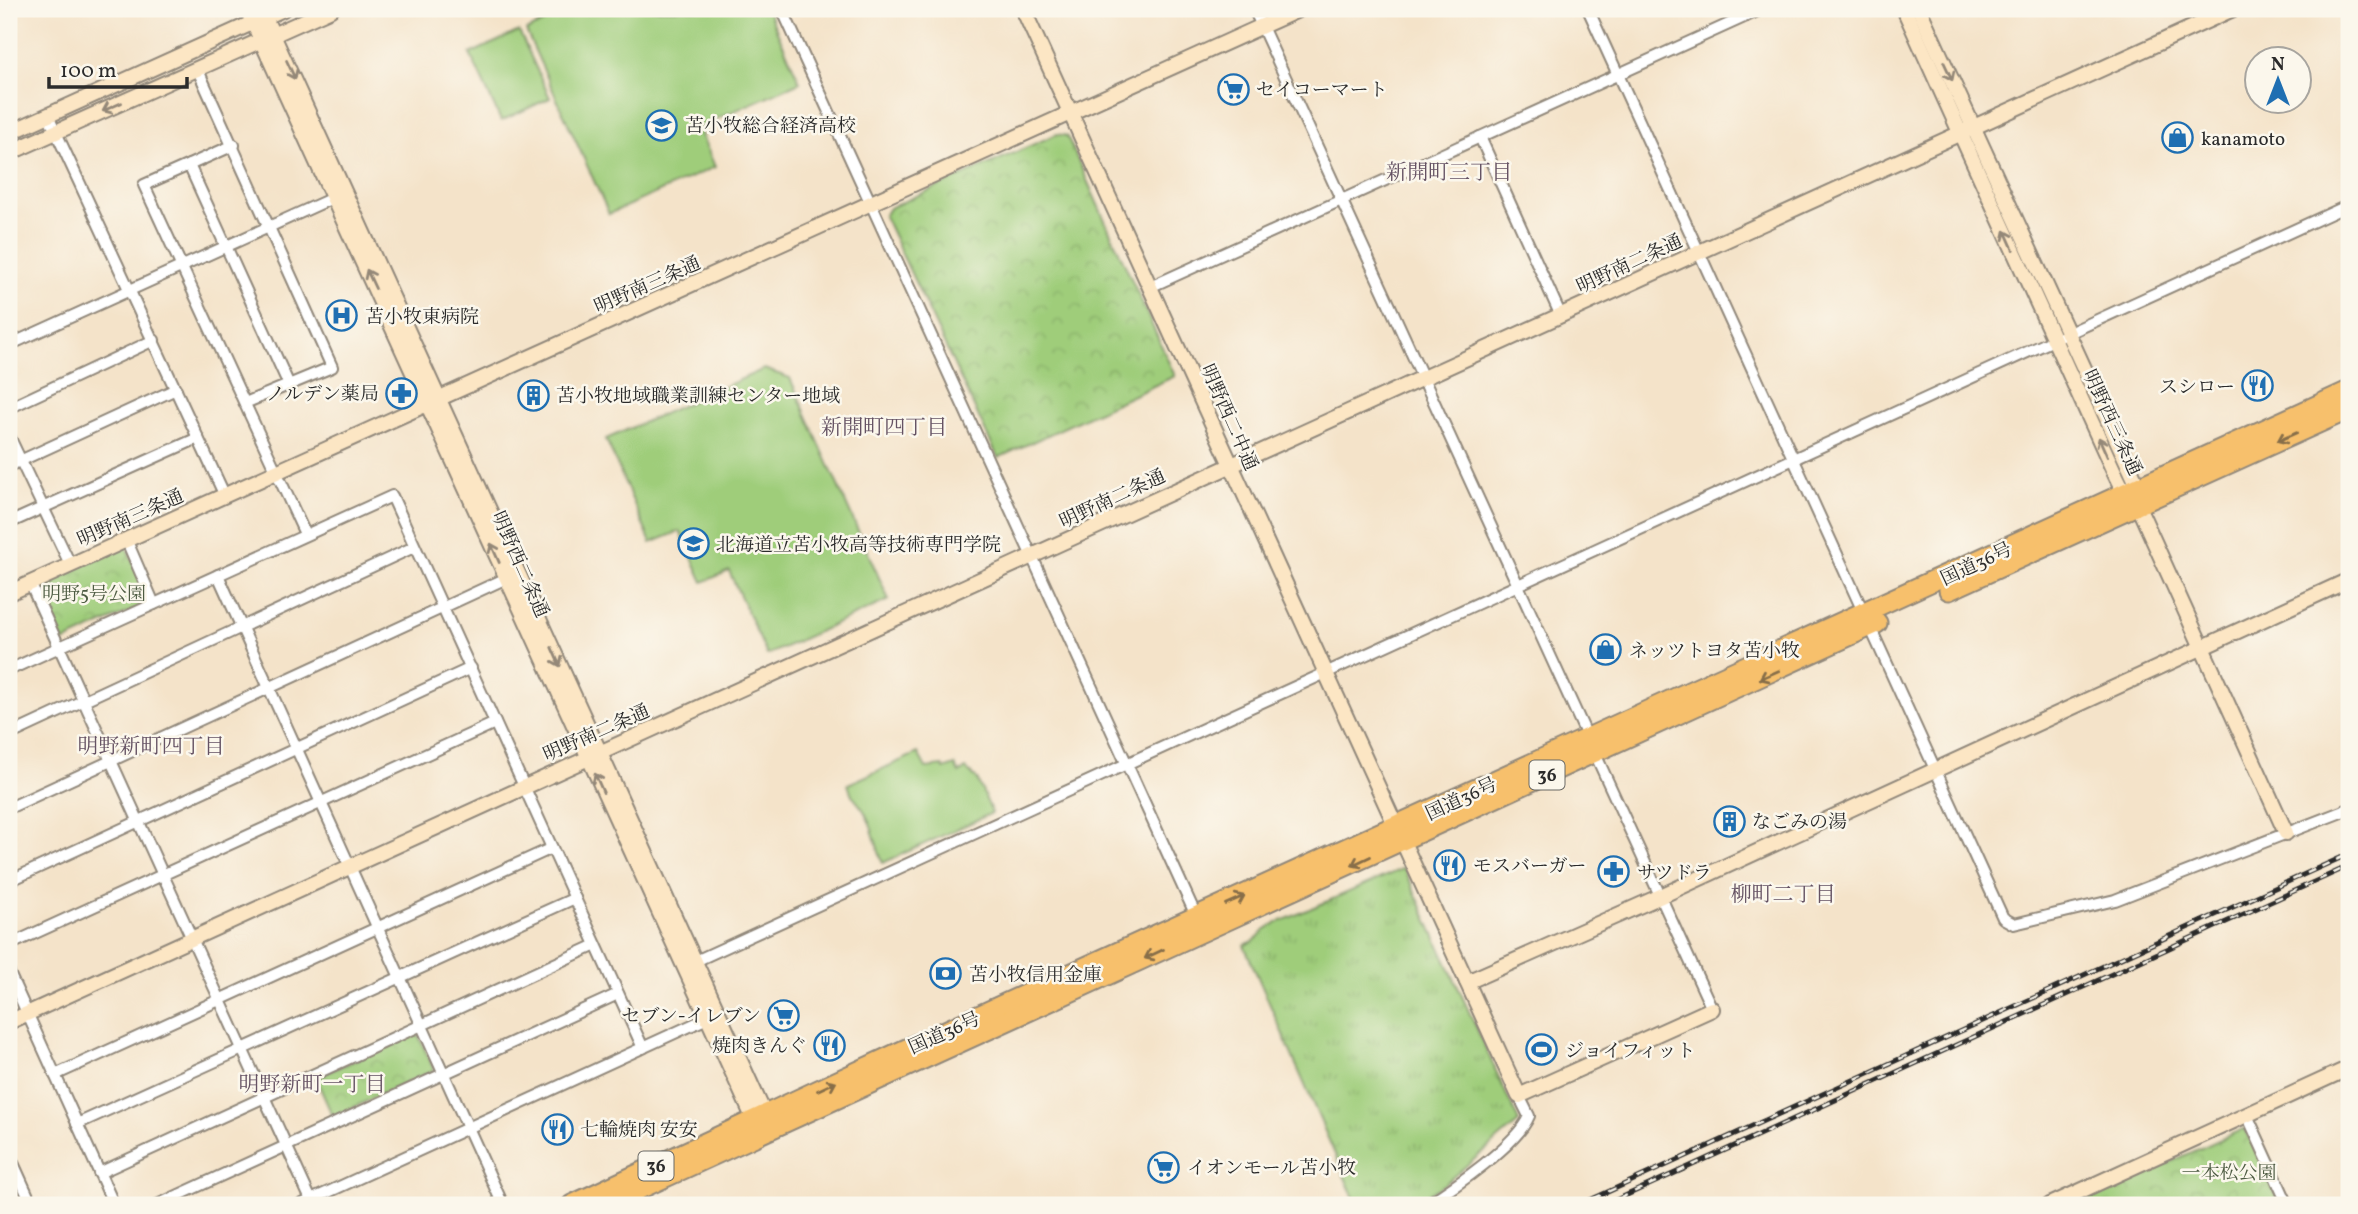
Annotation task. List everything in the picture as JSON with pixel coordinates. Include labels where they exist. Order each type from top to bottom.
[{"type":"highway","name":"国道36号","points":[[572,1205],[763,1125],[1867,621],[2349,391]]},
{"type":"highway","name":"国道36号","points":[[2134,495],[2349,409]]},
{"type":"highway","name":"国道36号","points":[[604,1205],[763,1125]]},
{"type":"street","points":[[9,132],[257,14],[283,9]]},
{"type":"street","points":[[9,153],[331,9]]},
{"type":"street","points":[[782,9],[1199,925]]},
{"type":"street","name":"明野西二中通","points":[[1023,9],[1519,1096]]},
{"type":"street","points":[[1254,9],[1712,1009],[1519,1096],[1529,1116],[1518,1134],[1450,1190],[1426,1205]]},
{"type":"street","name":"明野南三条通","points":[[9,593],[1300,9]]},
{"type":"street","points":[[1588,9],[1796,459],[2003,918],[2014,924],[2115,900],[2349,808]]},
{"type":"street","points":[[1150,287],[1762,9]]},
{"type":"street","name":"明野西三条通","points":[[1904,9],[1967,130]]},
{"type":"street","name":"明野西三条通","points":[[1919,9],[1967,130],[2286,833]]},
{"type":"street","name":"明野南二条通","points":[[9,1022],[193,941],[524,785],[1562,316],[2232,9]]},
{"type":"street","name":"明野西二条通","points":[[257,14],[763,1125]]},
{"type":"street","points":[[197,68],[332,367],[245,403]]},
{"type":"street","points":[[48,115],[225,496]]},
{"type":"street","points":[[1480,137],[1562,316]]},
{"type":"street","points":[[234,145],[144,185],[305,534]]},
{"type":"street","points":[[189,165],[289,385]]},
{"type":"street","points":[[9,345],[340,195]]},
{"type":"street","points":[[689,964],[2349,205]]},
{"type":"street","points":[[9,408],[154,340]]},
{"type":"street","points":[[14,463],[176,389]]},
{"type":"street","points":[[9,436],[14,463],[43,508],[70,564]]},
{"type":"street","points":[[9,523],[198,438]]},
{"type":"street","points":[[9,670],[392,496],[643,1048]]},
{"type":"street","points":[[126,539],[154,604]]},
{"type":"street","points":[[9,735],[414,547]]},
{"type":"street","points":[[218,575],[503,1205]]},
{"type":"street","points":[[9,808],[512,576]]},
{"type":"street","points":[[1467,982],[1661,896],[2349,580]]},
{"type":"street","points":[[30,583],[311,1200]]},
{"type":"street","points":[[9,881],[137,819],[297,749],[471,668]]},
{"type":"street","points":[[9,946],[162,873],[495,723]]},
{"type":"street","points":[[55,1075],[552,848]]},
{"type":"street","points":[[77,1124],[575,898]]},
{"type":"street","points":[[99,1173],[596,945]]},
{"type":"street","points":[[9,973],[114,1205]]},
{"type":"street","points":[[157,1205],[618,994]]},
{"type":"street","points":[[300,1205],[712,1016]]},
{"type":"street","points":[[2050,1205],[2349,1068]]},
{"type":"street","points":[[2247,1115],[2288,1205]]},
{"type":"street","points":[[9,1154],[32,1205]]},
{"type":"green space","points":[[572,9],[767,9],[800,82],[698,127],[715,167],[609,214],[526,31]]},
{"type":"green space","points":[[519,31],[550,98],[501,121],[470,54]]},
{"type":"green space","points":[[1057,134],[1067,136],[1175,376],[998,458],[884,216],[889,208]]},
{"type":"green space","points":[[764,369],[790,378],[889,600],[767,655],[729,571],[703,582],[680,531],[651,543],[606,439]]},
{"type":"green space","name":"明野5号公園","points":[[125,544],[151,602],[63,642],[38,584]]},
{"type":"green space","points":[[918,753],[926,768],[943,766],[944,769],[955,765],[959,773],[966,769],[977,779],[992,813],[883,863],[869,820],[848,784]]},
{"type":"green space","points":[[1404,868],[1519,1122],[1442,1186],[1411,1205],[1357,1205],[1244,945],[1254,941],[1270,926]]},
{"type":"green space","points":[[414,1035],[419,1036],[434,1070],[333,1117],[317,1081],[318,1076]]},
{"type":"green space","name":"一本松公園","points":[[2245,1128],[2281,1205],[2076,1205]]},
{"type":"railway","points":[[1579,1205],[2349,854]]},
{"type":"railway","points":[[1605,1205],[2349,866]]},
{"type":"place","name":"セイコーマート","points":[[1233,89]]},
{"type":"place","name":"苫小牧総合経済高校","points":[[662,125]]},
{"type":"place","name":"kanamoto","points":[[2178,138]]},
{"type":"place","name":"苫小牧東病院","points":[[342,316]]},
{"type":"place","name":"スシロー","points":[[2258,386]]},
{"type":"place","name":"ノルデン薬局","points":[[402,393]]},
{"type":"place","name":"苫小牧地域職業訓練センター地域","points":[[533,395]]},
{"type":"place","name":"北海道立苫小牧高等技術専門学院","points":[[693,544]]},
{"type":"place","name":"ネッツトヨタ苫小牧","points":[[1606,650]]},
{"type":"place","name":"なごみの湯","points":[[1729,821]]},
{"type":"place","name":"モスバーガー","points":[[1450,865]]},
{"type":"place","name":"サツドラ","points":[[1614,872]]},
{"type":"place","name":"苫小牧信用金庫","points":[[946,974]]},
{"type":"place","name":"セブン-イレブン","points":[[784,1015]]},
{"type":"place","name":"焼肉きんぐ","points":[[830,1045]]},
{"type":"place","name":"ジョイフィット","points":[[1542,1050]]},
{"type":"place","name":"七輪焼肉 安安","points":[[557,1129]]},
{"type":"place","name":"イオンモール苫小牧","points":[[1164,1167]]},
{"type":"district","name":"新開町三丁目","points":[[1449,172]]},
{"type":"district","name":"新開町四丁目","points":[[884,427]]},
{"type":"district","name":"明野新町四丁目","points":[[151,746]]},
{"type":"district","name":"柳町二丁目","points":[[1783,894]]},
{"type":"district","name":"明野新町一丁目","points":[[312,1084]]}]
